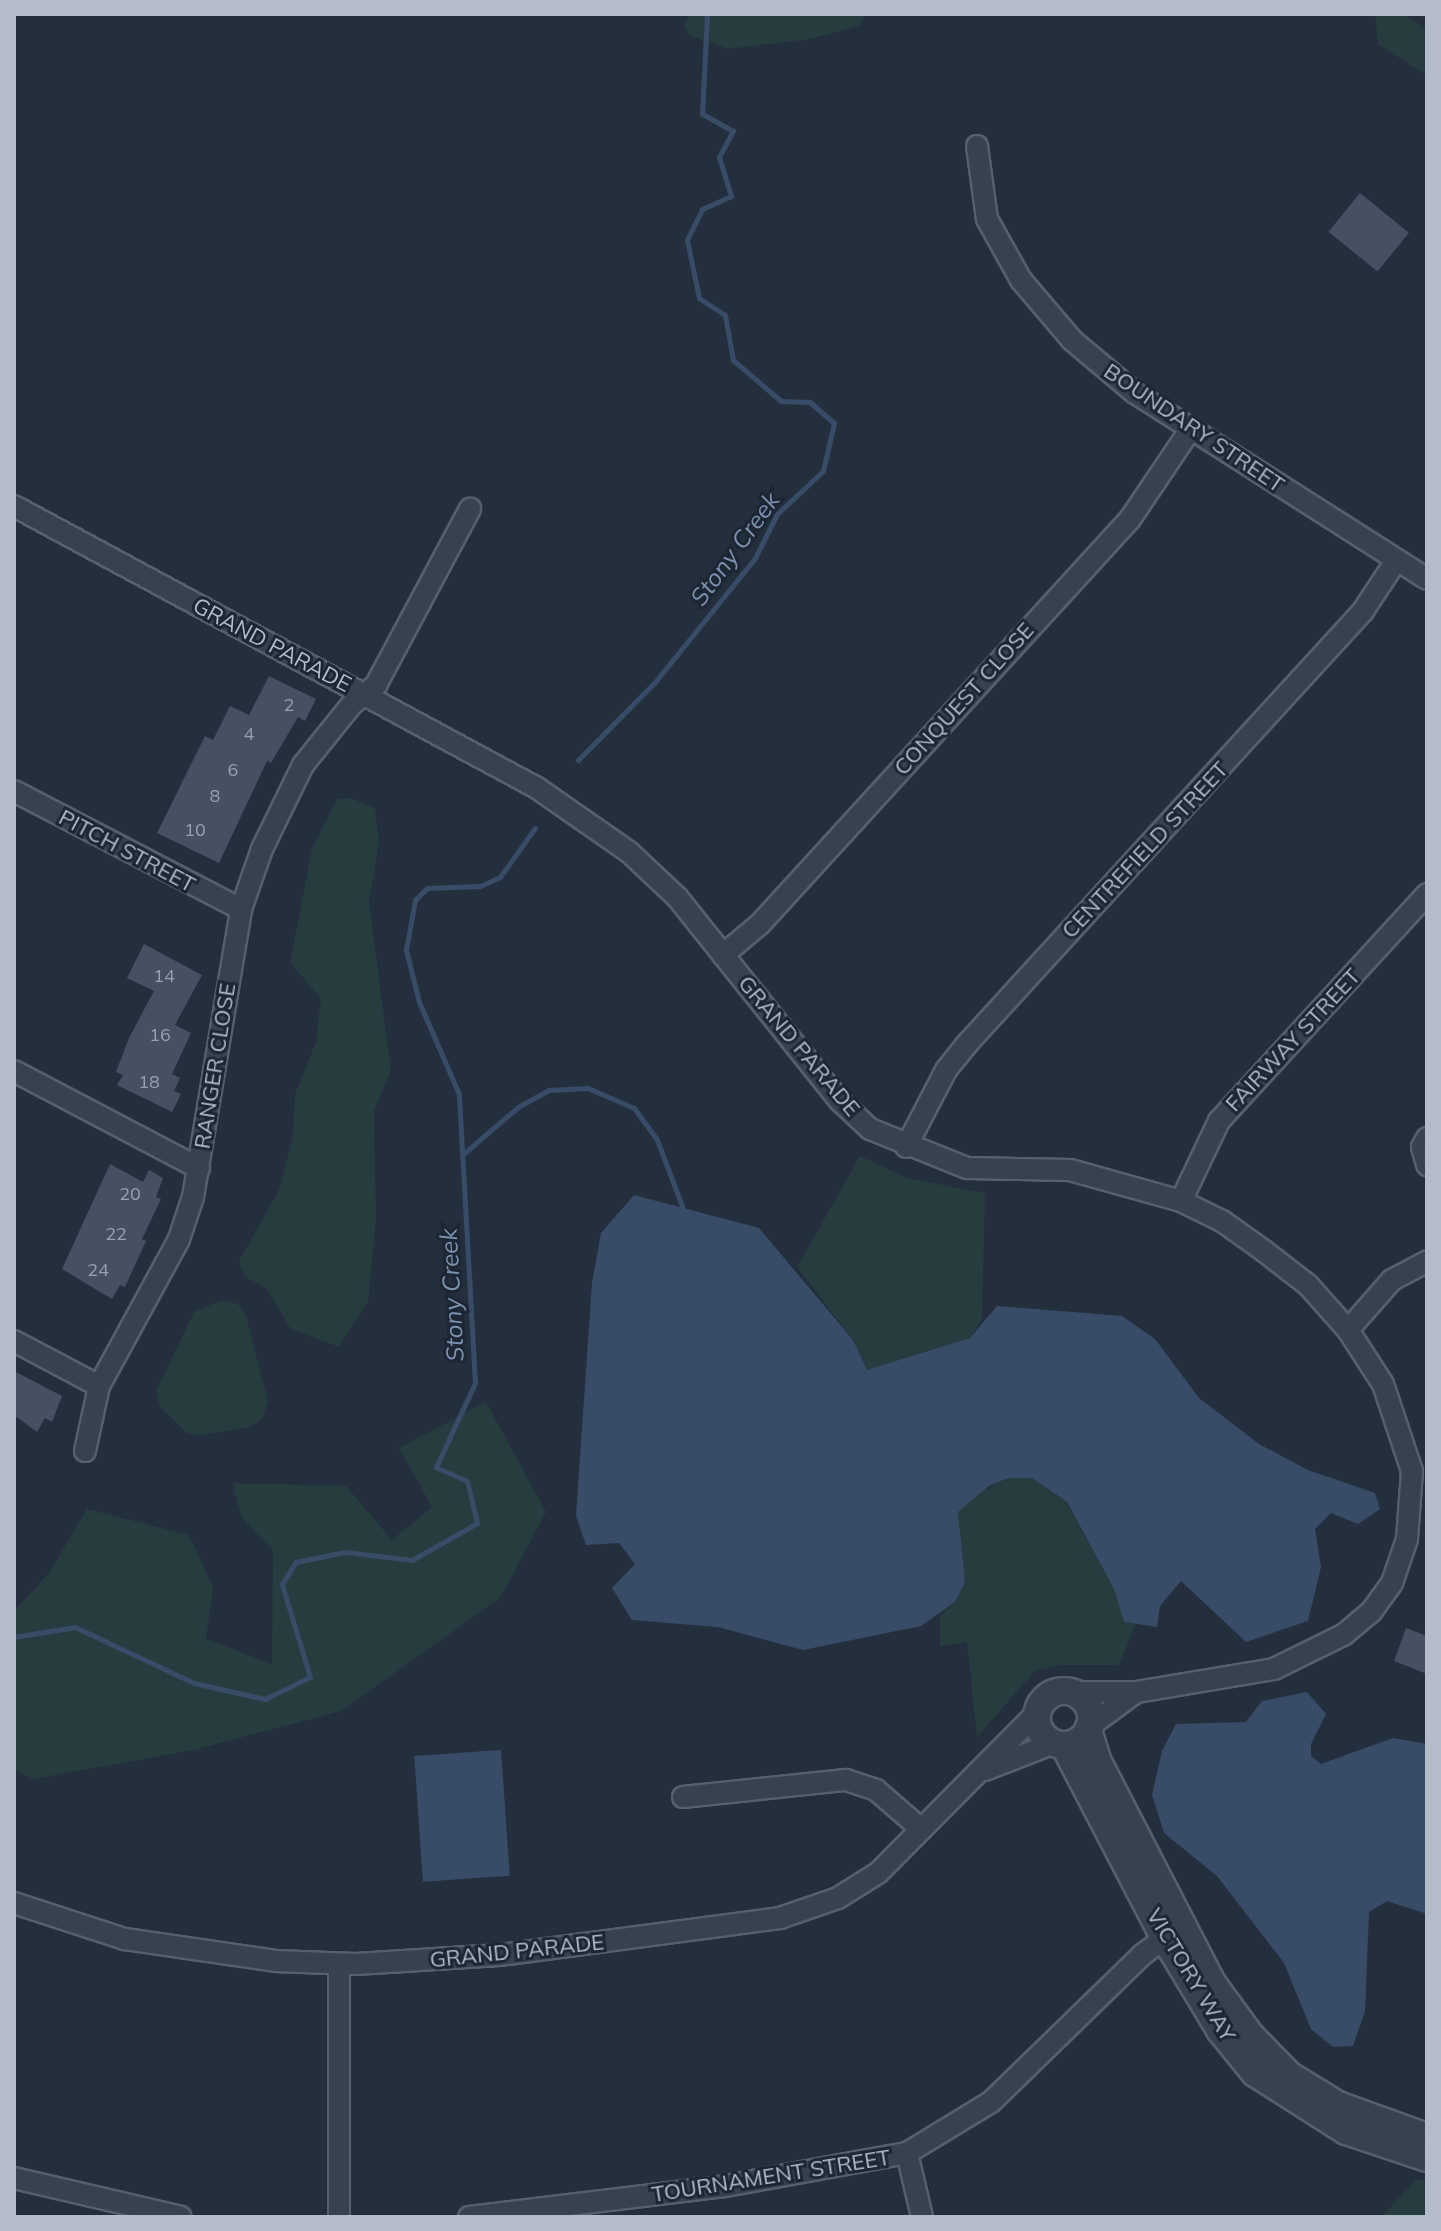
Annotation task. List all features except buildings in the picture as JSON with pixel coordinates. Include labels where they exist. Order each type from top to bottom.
[{"type":"street","name":"BOUNDARY STREET","points":[[977,146],[987,219],[1021,280],[1105,370],[1190,430],[1427,579]]},
{"type":"street","name":"CONQUEST CLOSE","points":[[723,955],[760,924],[1130,519],[1190,430]]},
{"type":"street","name":"GRAND PARADE","points":[[14,506],[537,788],[629,852],[677,897],[840,1101],[870,1129],[906,1147],[967,1168],[1070,1170],[1181,1201],[1222,1221],[1308,1285],[1348,1330],[1383,1384],[1409,1454],[1414,1504],[1392,1583],[1372,1611],[1343,1635],[1274,1669],[1136,1692],[1073,1692]]},
{"type":"street","name":"RANGER CLOSE","points":[[85,1451],[99,1386],[179,1239],[199,1168],[241,909],[262,849],[303,765],[376,685],[470,509]]},
{"type":"street","name":"CENTREFIELD STREET","points":[[906,1147],[946,1070],[966,1045],[1343,634],[1396,561]]},
{"type":"street","name":"PITCH STREET","points":[[14,791],[241,909]]},
{"type":"street","name":"FAIRWAY STREET","points":[[1181,1201],[1219,1121],[1427,894]]},
{"type":"street","points":[[14,1071],[199,1168]]},
{"type":"street","points":[[1427,1138],[1422,1147],[1427,1165]]},
{"type":"street","points":[[1348,1330],[1392,1280],[1427,1261]]},
{"type":"street","points":[[14,1341],[99,1386]]},
{"type":"street","points":[[1073,1692],[1088,1705],[1089,1728],[1059,1744],[1040,1731],[1037,1713],[1047,1697],[1073,1692]]},
{"type":"street","name":"GRAND PARADE","points":[[1089,1728],[1136,1692]]},
{"type":"street","name":"GRAND PARADE","points":[[14,1903],[125,1939],[236,1957],[339,1964],[500,1955],[780,1918],[838,1898],[878,1873],[1037,1713]]},
{"type":"street","name":"VICTORY WAY","points":[[1089,1728],[1098,1762],[1220,2030],[1255,2073],[1346,2131],[1427,2158]]},
{"type":"street","name":"GRAND PARADE","points":[[974,1776],[1017,1754],[1059,1744]]},
{"type":"street","name":"VICTORY WAY","points":[[1059,1744],[1173,1931],[1250,2035],[1289,2075],[1338,2105],[1427,2137]]},
{"type":"street","points":[[683,1797],[846,1780],[876,1790],[921,1829]]},
{"type":"street","name":"TOURNAMENT STREET","points":[[469,2217],[725,2186],[907,2153],[991,2102],[1173,1931]]},
{"type":"street","points":[[339,1964],[339,2217]]},
{"type":"street","points":[[907,2153],[922,2217]]},
{"type":"street","points":[[14,2178],[181,2217]]},
{"type":"green space","points":[[691,14],[865,14],[861,25],[810,39],[728,49],[689,35],[684,26]]},
{"type":"green space","points":[[1375,14],[1404,14],[1427,29],[1427,76],[1378,44]]},
{"type":"green space","points":[[350,798],[375,808],[379,843],[369,902],[391,1071],[374,1111],[376,1221],[368,1301],[339,1347],[290,1328],[267,1289],[244,1276],[239,1261],[279,1190],[293,1137],[295,1094],[316,1042],[321,999],[290,962],[312,849],[337,799]]},
{"type":"green space","points":[[860,1156],[907,1178],[985,1193],[982,1319],[970,1338],[867,1371],[853,1340],[797,1267]]},
{"type":"green space","points":[[222,1300],[238,1304],[246,1316],[268,1401],[262,1419],[250,1427],[203,1435],[187,1433],[160,1407],[156,1391],[194,1312]]},
{"type":"green space","points":[[486,1402],[546,1512],[501,1597],[341,1711],[194,1750],[33,1779],[14,1769],[14,1611],[49,1573],[87,1509],[189,1535],[213,1587],[206,1639],[272,1664],[273,1550],[242,1518],[232,1483],[346,1486],[392,1540],[432,1507],[399,1448]]},
{"type":"green space","points":[[1009,1478],[1032,1478],[1066,1502],[1114,1589],[1124,1622],[1136,1624],[1119,1665],[1062,1665],[1035,1671],[977,1737],[967,1642],[940,1646],[940,1616],[955,1602],[965,1582],[958,1512],[972,1496]]},
{"type":"green space","points":[[1416,2180],[1427,2180],[1427,2217],[1381,2217]]},
{"type":"water","points":[[634,1195],[759,1228],[853,1340],[867,1370],[970,1338],[997,1306],[1122,1316],[1155,1339],[1199,1398],[1259,1444],[1308,1470],[1375,1493],[1380,1509],[1358,1524],[1331,1513],[1315,1529],[1321,1567],[1308,1621],[1246,1642],[1181,1581],[1160,1606],[1157,1627],[1124,1622],[1114,1589],[1067,1502],[1032,1478],[1009,1478],[989,1486],[958,1512],[965,1582],[955,1602],[921,1626],[803,1650],[718,1627],[632,1620],[612,1588],[635,1564],[619,1543],[586,1545],[576,1516],[592,1283],[601,1233]]},
{"type":"water","points":[[1307,1692],[1326,1714],[1311,1744],[1311,1756],[1321,1764],[1393,1738],[1427,1744],[1427,1914],[1387,1901],[1369,1912],[1365,2011],[1353,2046],[1333,2047],[1311,2029],[1284,1963],[1217,1876],[1164,1833],[1152,1795],[1162,1751],[1176,1724],[1246,1722],[1262,1701]]},
{"type":"water","points":[[501,1750],[510,1876],[423,1882],[414,1756]]},
{"type":"waterway","name":"Stony Creek","points":[[578,760],[655,682],[755,558],[777,514],[823,471],[834,423],[810,402],[781,401],[733,360],[725,315],[699,298],[687,240],[702,209],[731,196],[719,157],[733,131],[702,114],[707,14]]},
{"type":"waterway","name":"Stony Creek","points":[[14,1637],[75,1627],[194,1683],[265,1699],[310,1677],[282,1584],[296,1562],[345,1552],[412,1560],[477,1523],[467,1481],[436,1467],[475,1383],[459,1094],[419,1002],[406,950],[415,900],[427,888],[480,886],[500,877],[535,828]]},
{"type":"waterway","points":[[462,1155],[518,1107],[549,1090],[588,1088],[634,1108],[657,1140],[684,1211]]}]
